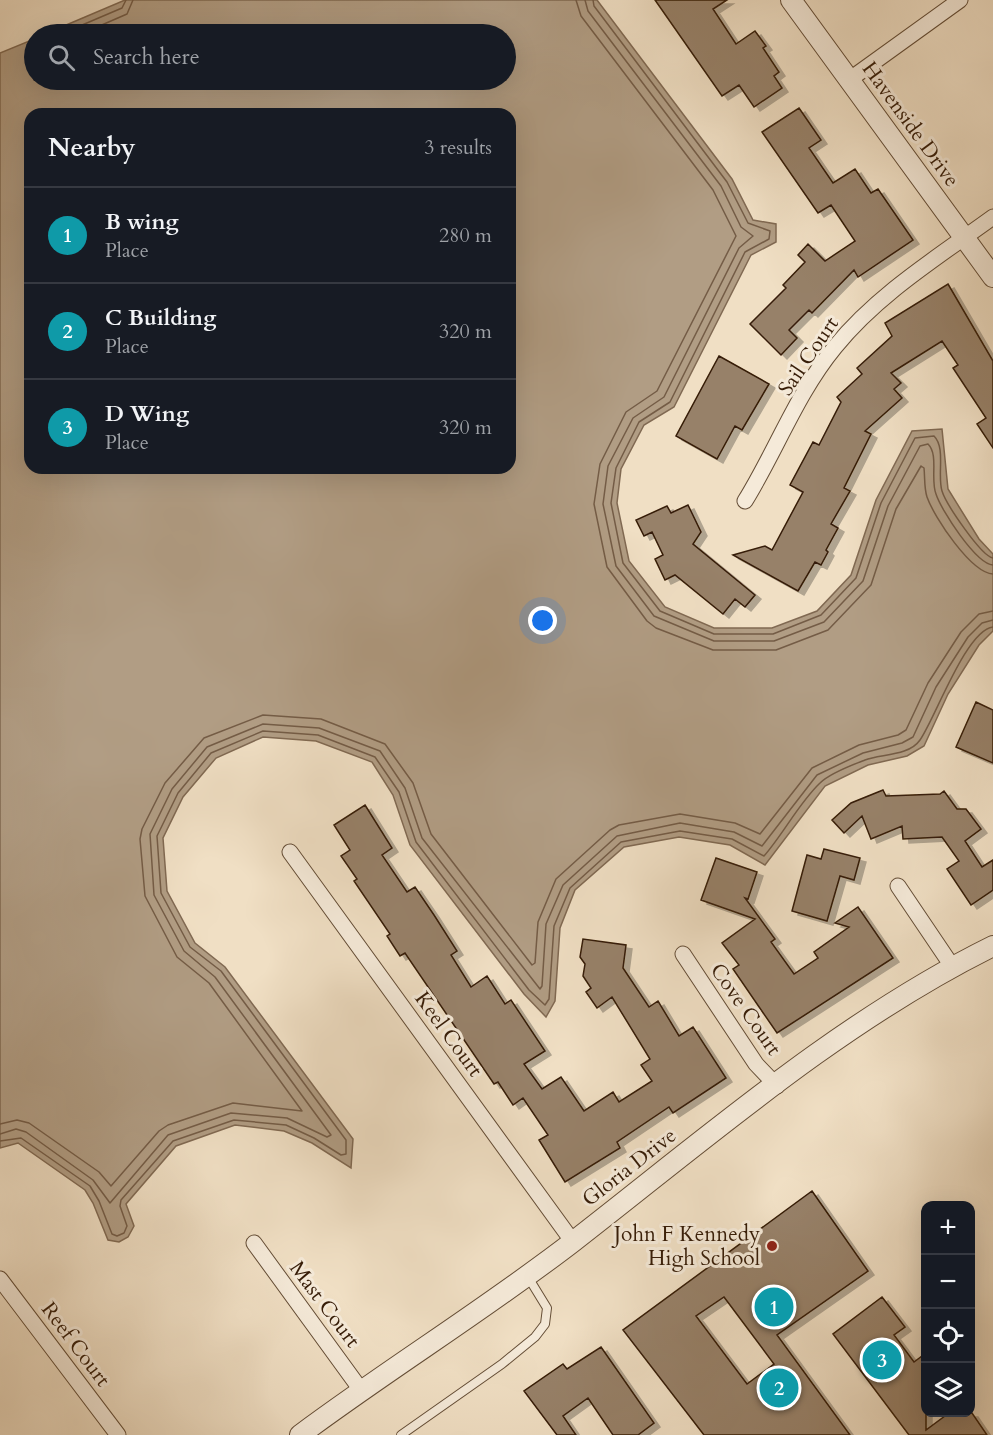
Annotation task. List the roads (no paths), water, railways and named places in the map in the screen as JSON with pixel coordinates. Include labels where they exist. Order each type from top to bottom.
[{"type":"street","name":"Havenside Drive","points":[[791,0],[993,277]]},
{"type":"street","points":[[849,80],[960,0]]},
{"type":"street","name":"Sail Court","points":[[745,501],[815,374],[834,348],[858,321],[886,296],[993,218]]},
{"type":"street","name":"Keel Court","points":[[290,852],[573,1242]]},
{"type":"street","points":[[898,886],[952,966]]},
{"type":"street","name":"Gloria Drive","points":[[300,1435],[361,1390],[527,1276],[878,1012],[952,966],[993,945]]},
{"type":"street","name":"Cove Court","points":[[683,954],[756,1064],[777,1086]]},
{"type":"street","name":"Mast Court","points":[[254,1243],[361,1390]]},
{"type":"street","name":"Reef Court","points":[[0,1279],[118,1435]]},
{"type":"lane","points":[[401,1435],[502,1364],[535,1337],[545,1324],[547,1308],[527,1276]]},
{"type":"water","points":[[125,0],[597,0],[732,179],[753,220],[776,224],[776,242],[751,255],[674,407],[644,425],[621,469],[617,503],[629,561],[665,607],[714,628],[772,628],[817,611],[851,575],[876,500],[912,431],[942,429],[948,489],[979,539],[993,554],[993,631],[979,645],[948,694],[924,746],[907,756],[868,765],[825,786],[765,865],[730,845],[679,837],[624,847],[575,890],[560,928],[555,1001],[546,1017],[524,994],[410,845],[393,795],[372,762],[316,741],[263,737],[216,758],[183,797],[163,838],[167,891],[195,943],[225,967],[353,1139],[351,1168],[312,1143],[284,1131],[235,1125],[176,1146],[126,1204],[134,1226],[128,1237],[119,1242],[108,1240],[93,1203],[85,1190],[18,1143],[0,1148],[0,53],[24,43],[24,90],[516,90],[516,24],[69,24]]},
{"type":"place","name":"John F Kennedy High School","points":[[772,1246]]},
{"type":"place","name":"B wing","points":[[774,1307]]},
{"type":"place","name":"D Wing","points":[[882,1360]]},
{"type":"place","name":"C Building","points":[[779,1388]]}]
